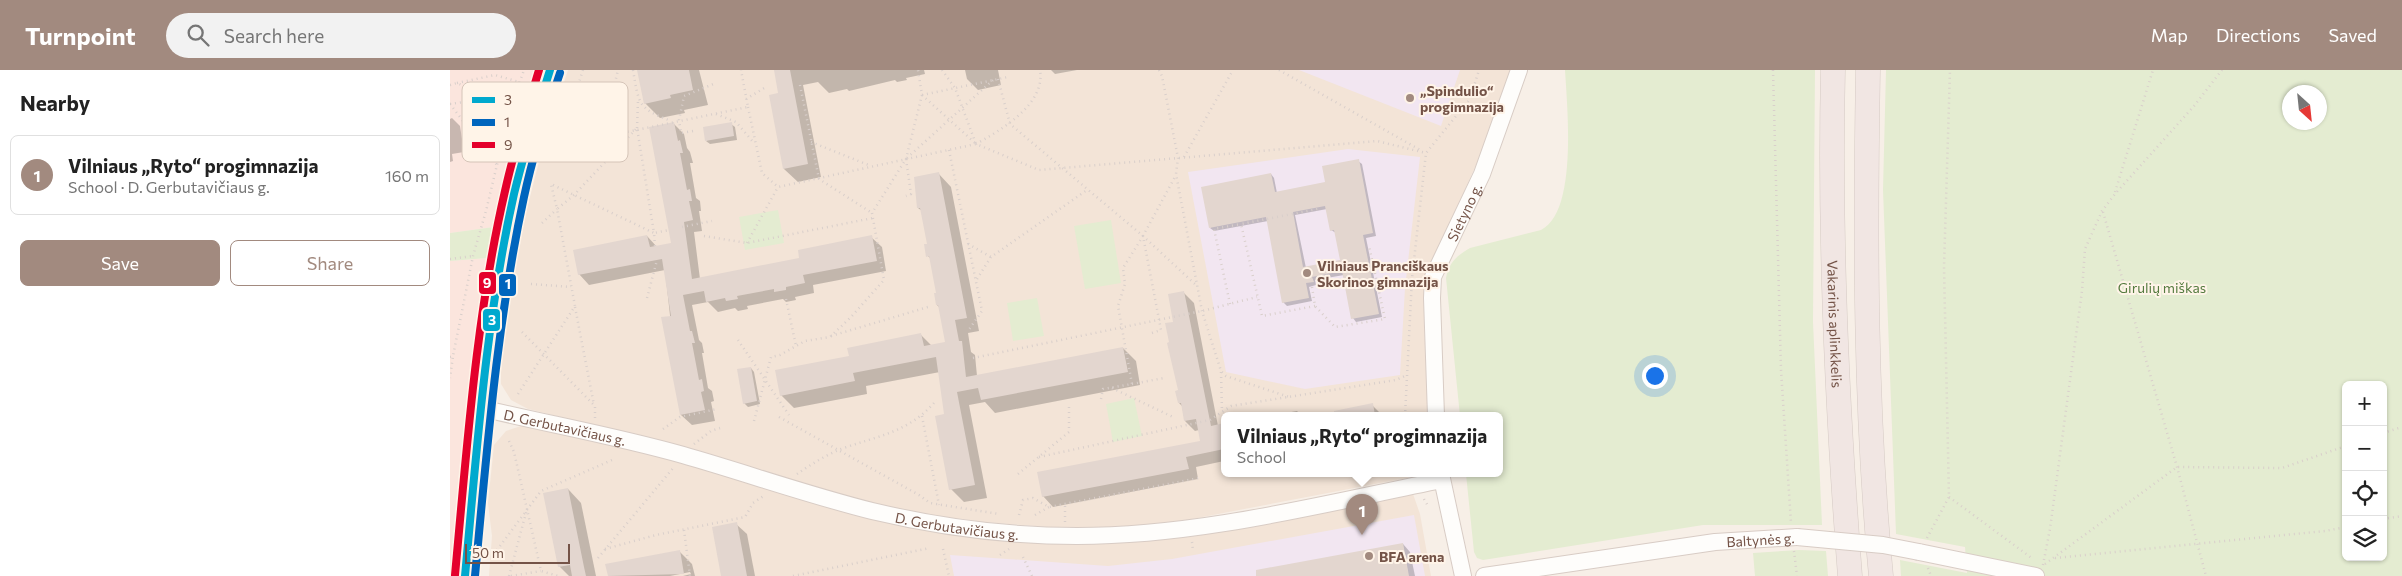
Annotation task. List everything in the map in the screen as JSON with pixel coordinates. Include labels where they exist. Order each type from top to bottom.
[{"type":"highway","name":"Vakarinis aplinkkelis","points":[[1833,70],[1832,138],[1838,411],[1850,576]]},
{"type":"highway","points":[[1868,70],[1866,180],[1871,437],[1881,576]]},
{"type":"main road","points":[[546,82],[550,70]]},
{"type":"main road","points":[[465,576],[481,408],[497,282],[523,162]]},
{"type":"street","name":"Sietyno g.","points":[[1436,412],[1433,277],[1482,174],[1519,70]]},
{"type":"street","name":"D. Gerbutavičiaus g.","points":[[481,408],[646,445],[872,511],[940,525],[998,532],[1076,536],[1160,532],[1199,526],[1442,477]]},
{"type":"street","points":[[1442,477],[1464,576]]},
{"type":"street","name":"Baltynės g.","points":[[1484,576],[1715,542],[1795,537],[1882,545],[2040,571]]},
{"type":"path","points":[[465,82],[495,75],[519,82],[524,70]]},
{"type":"path","points":[[579,82],[583,70]]},
{"type":"path","points":[[633,70],[638,100],[637,128],[655,246]]},
{"type":"path","points":[[741,70],[762,173],[778,187]]},
{"type":"path","points":[[906,196],[911,194],[906,159],[922,95],[918,70]]},
{"type":"path","points":[[942,70],[956,88],[976,144]]},
{"type":"path","points":[[747,243],[778,187],[976,144],[1010,124],[1038,92],[1041,77],[1040,70]]},
{"type":"path","points":[[1158,70],[1162,76],[1178,158],[1176,174],[1202,312],[1221,371],[1222,412]]},
{"type":"path","points":[[1184,157],[1233,70]]},
{"type":"path","points":[[1279,70],[1426,153]]},
{"type":"path","points":[[1405,412],[1412,278],[1426,153],[1470,99],[1479,70]]},
{"type":"path","points":[[1773,70],[1781,370],[1797,576]]},
{"type":"path","points":[[1922,552],[1949,497],[1944,267],[1950,70]]},
{"type":"path","points":[[2115,194],[2153,70]]},
{"type":"path","points":[[2040,571],[2050,529],[2082,291],[2084,249],[2102,211],[2115,194],[2194,106],[2222,70]]},
{"type":"path","points":[[922,95],[1008,77]]},
{"type":"path","points":[[998,79],[1010,124],[1143,236],[1197,286]]},
{"type":"path","points":[[830,337],[884,280],[872,213],[906,159],[993,80]]},
{"type":"path","points":[[450,85],[462,83]]},
{"type":"path","points":[[694,131],[681,133],[679,120],[684,96],[716,83]]},
{"type":"path","points":[[457,84],[462,86]]},
{"type":"path","points":[[800,85],[819,179],[872,213]]},
{"type":"path","points":[[746,99],[766,87]]},
{"type":"path","points":[[922,95],[976,144],[1040,170],[1377,141],[1426,153]]},
{"type":"path","points":[[638,100],[642,107],[652,114],[672,121]]},
{"type":"path","points":[[450,104],[462,120]]},
{"type":"path","points":[[628,130],[748,107]]},
{"type":"path","points":[[714,114],[736,122],[756,144]]},
{"type":"path","points":[[628,138],[637,128]]},
{"type":"path","points":[[811,142],[872,167]]},
{"type":"path","points":[[949,150],[982,310],[968,332]]},
{"type":"path","points":[[494,162],[497,166]]},
{"type":"path","points":[[450,378],[451,357],[472,256],[498,162]]},
{"type":"path","points":[[542,223],[574,196],[606,162]]},
{"type":"path","points":[[1132,384],[1118,306],[1125,284],[1123,268],[1143,236],[1176,174]]},
{"type":"path","points":[[596,412],[551,184],[654,233],[669,230]]},
{"type":"path","points":[[976,280],[991,257],[1087,190]]},
{"type":"path","points":[[1230,304],[1214,229],[1318,209]]},
{"type":"path","points":[[2102,211],[2177,467],[2206,576]]},
{"type":"path","points":[[704,236],[747,243],[873,218]]},
{"type":"path","points":[[682,227],[712,221]]},
{"type":"path","points":[[1240,224],[1262,316],[1315,306]]},
{"type":"path","points":[[1143,236],[1161,330],[1152,334]]},
{"type":"path","points":[[968,244],[991,257]]},
{"type":"path","points":[[1312,287],[1315,306],[1335,327],[1385,319],[1369,246]]},
{"type":"path","points":[[450,259],[472,256]]},
{"type":"path","points":[[646,298],[657,260]]},
{"type":"path","points":[[531,284],[572,287]]},
{"type":"path","points":[[973,358],[1202,312],[1258,297]]},
{"type":"path","points":[[786,299],[796,346]]},
{"type":"path","points":[[518,394],[575,306]]},
{"type":"path","points":[[754,421],[771,357],[780,355],[805,342],[830,337],[928,307]]},
{"type":"path","points":[[522,332],[595,406]]},
{"type":"path","points":[[738,340],[789,415]]},
{"type":"path","points":[[1221,371],[1226,376],[1289,397]]},
{"type":"path","points":[[1222,412],[1231,406],[1396,380],[1407,375]]},
{"type":"path","points":[[1101,399],[1103,389],[1164,378]]},
{"type":"path","points":[[1111,388],[1175,418]]},
{"type":"path","points":[[605,549],[745,518],[753,503],[779,485],[839,450],[901,430],[922,416],[934,404]]},
{"type":"path","points":[[1018,474],[1069,432],[1068,405]]},
{"type":"path","points":[[663,429],[680,417],[717,409]]},
{"type":"path","points":[[1039,457],[1210,420],[1221,413]]},
{"type":"path","points":[[922,416],[939,505]]},
{"type":"path","points":[[779,417],[919,495],[930,503],[999,514]]},
{"type":"path","points":[[2387,432],[2402,426]]},
{"type":"path","points":[[699,439],[720,428]]},
{"type":"path","points":[[508,441],[514,452],[541,571]]},
{"type":"path","points":[[2040,571],[2053,558],[2177,467],[2282,468],[2342,447]]},
{"type":"path","points":[[497,550],[541,491],[612,460]]},
{"type":"path","points":[[598,558],[668,474]]},
{"type":"path","points":[[1035,515],[1049,507],[1199,478]]},
{"type":"path","points":[[1949,497],[2040,571]]},
{"type":"path","points":[[1019,515],[1023,500],[1033,498],[1049,507]]},
{"type":"path","points":[[527,508],[510,576],[541,571],[558,576]]},
{"type":"path","points":[[2387,519],[2402,516]]},
{"type":"path","points":[[2053,558],[2342,528]]},
{"type":"path","points":[[684,530],[690,576]]},
{"type":"path","points":[[793,576],[930,548]]},
{"type":"path","points":[[943,549],[948,571],[947,576]]},
{"type":"path","points":[[1023,557],[1032,576]]},
{"type":"shaded area","points":[[450,70],[535,70],[531,82],[462,82],[462,162],[509,162],[494,227],[450,233]]},
{"type":"shaded area","points":[[568,70],[1510,70],[1486,142],[1432,265],[1426,290],[1424,322],[1429,412],[1221,412],[1221,477],[1410,477],[1171,523],[1115,528],[1047,527],[984,522],[930,515],[857,500],[697,450],[528,409],[511,400],[501,384],[508,304],[521,232],[539,162],[628,162],[628,82],[564,82]]},
{"type":"shaded area","name":"„Spindulio“ progimnazija","points":[[1299,70],[1460,70],[1441,126]]},
{"type":"shaded area","name":"Vilniaus Pranciškaus Skorinos gimnazija","points":[[1348,149],[1420,157],[1405,288],[1400,375],[1305,389],[1226,372],[1188,172]]},
{"type":"shaded area","points":[[487,258],[461,451],[450,573],[450,261]]},
{"type":"shaded area","points":[[521,426],[618,444],[861,517],[952,534],[1030,543],[1065,543],[1413,494],[1420,514],[1431,576],[489,576],[492,536],[488,503],[494,445],[506,431]]},
{"type":"shaded area","points":[[1414,515],[1425,576],[954,576],[950,555],[1108,566],[1172,559]]},
{"type":"green space","points":[[1565,70],[1815,70],[1813,322],[1822,525],[1703,525],[1483,560],[1477,558],[1474,552],[1466,477],[1503,477],[1503,412],[1460,412],[1446,278],[1454,260],[1470,248],[1541,230],[1553,219],[1561,202],[1565,181],[1568,157]]},
{"type":"green space","name":"Girulių miškas","points":[[1886,70],[2402,70],[2402,576],[1901,576],[1900,560],[1967,573],[1965,547],[1896,534],[1883,190]]},
{"type":"green space","points":[[778,210],[784,243],[745,250],[739,217]]},
{"type":"green space","points":[[1111,220],[1121,283],[1085,289],[1074,226]]},
{"type":"green space","points":[[494,227],[487,258],[450,261],[450,233]]},
{"type":"green space","points":[[1037,298],[1044,336],[1013,341],[1007,303]]},
{"type":"green space","points":[[1134,398],[1142,436],[1113,442],[1106,404]]},
{"type":"green space","points":[[1799,550],[1826,551],[1828,576],[1755,576],[1753,553]]},
{"type":"building","points":[[637,70],[689,70],[693,90],[670,95],[671,98],[644,104]]},
{"type":"building","points":[[774,70],[790,70],[808,164],[783,169],[769,95],[778,93]]},
{"type":"building","points":[[674,122],[683,153],[680,153],[687,190],[690,189],[692,201],[689,201],[693,220],[684,222],[692,279],[799,258],[798,250],[872,235],[877,261],[803,275],[805,283],[786,287],[786,290],[774,292],[774,289],[737,296],[738,299],[726,301],[725,298],[706,302],[704,291],[683,295],[690,331],[692,331],[695,343],[692,343],[699,380],[702,379],[704,391],[701,392],[705,410],[680,415],[661,317],[671,316],[662,259],[578,275],[573,250],[647,235],[650,247],[671,243],[649,127]]},
{"type":"building","points":[[732,122],[734,136],[705,141],[703,127]]},
{"type":"building","name":"Vilniaus Pranciškaus Skorinos gimnazija","points":[[1359,159],[1373,233],[1363,235],[1379,314],[1351,319],[1342,271],[1312,277],[1314,282],[1306,283],[1309,298],[1282,303],[1266,217],[1209,228],[1201,187],[1271,173],[1275,192],[1325,182],[1322,166]],"holes":[[[1325,206],[1330,231],[1334,230],[1340,260],[1303,267],[1293,212]]]},
{"type":"building","points":[[939,172],[967,318],[955,320],[959,341],[962,341],[966,377],[1123,347],[1128,372],[981,400],[978,388],[957,392],[975,485],[949,490],[935,416],[944,414],[936,357],[853,373],[855,381],[780,396],[775,370],[849,356],[847,348],[921,333],[924,346],[945,342],[938,305],[936,305],[934,293],[936,293],[929,256],[926,257],[924,244],[927,244],[920,208],[917,208],[914,177]]},
{"type":"building","points":[[1184,291],[1211,426],[1221,424],[1221,450],[1186,457],[1189,469],[1042,497],[1037,472],[1200,441],[1196,419],[1184,421],[1181,403],[1178,403],[1175,391],[1178,390],[1167,343],[1169,342],[1165,323],[1173,322],[1168,294]]},
{"type":"building","points":[[751,367],[757,401],[743,404],[737,369]]},
{"type":"building","points":[[1373,403],[1374,412],[1334,412]]},
{"type":"building","points":[[568,488],[586,576],[572,576],[570,565],[558,567],[543,493]]},
{"type":"building","points":[[737,522],[747,576],[721,576],[712,527]]},
{"type":"building","name":"BFA arena","points":[[1403,543],[1409,576],[1256,576],[1256,570]]},
{"type":"building","points":[[680,550],[684,574],[608,576],[605,564]]},
{"type":"transit line","name":"9","points":[[535,82],[539,70]]},
{"type":"transit line","name":"3","points":[[546,82],[550,70]]},
{"type":"transit line","name":"1","points":[[557,82],[560,73]]},
{"type":"transit line","name":"9","points":[[455,575],[468,430],[480,334],[495,238],[513,162]]},
{"type":"transit line","name":"3","points":[[465,576],[489,336],[504,241],[522,162]]},
{"type":"transit line","name":"1","points":[[475,576],[500,338],[515,244],[533,162]]},
{"type":"place","name":"„Spindulio“ progimnazija","points":[[1410,98]]},
{"type":"place","name":"Vilniaus Pranciškaus Skorinos gimnazija","points":[[1307,273]]},
{"type":"place","name":"Vilniaus „Ryto“ progimnazija","points":[[1362,535]]},
{"type":"place","name":"BFA arena","points":[[1369,556]]}]
